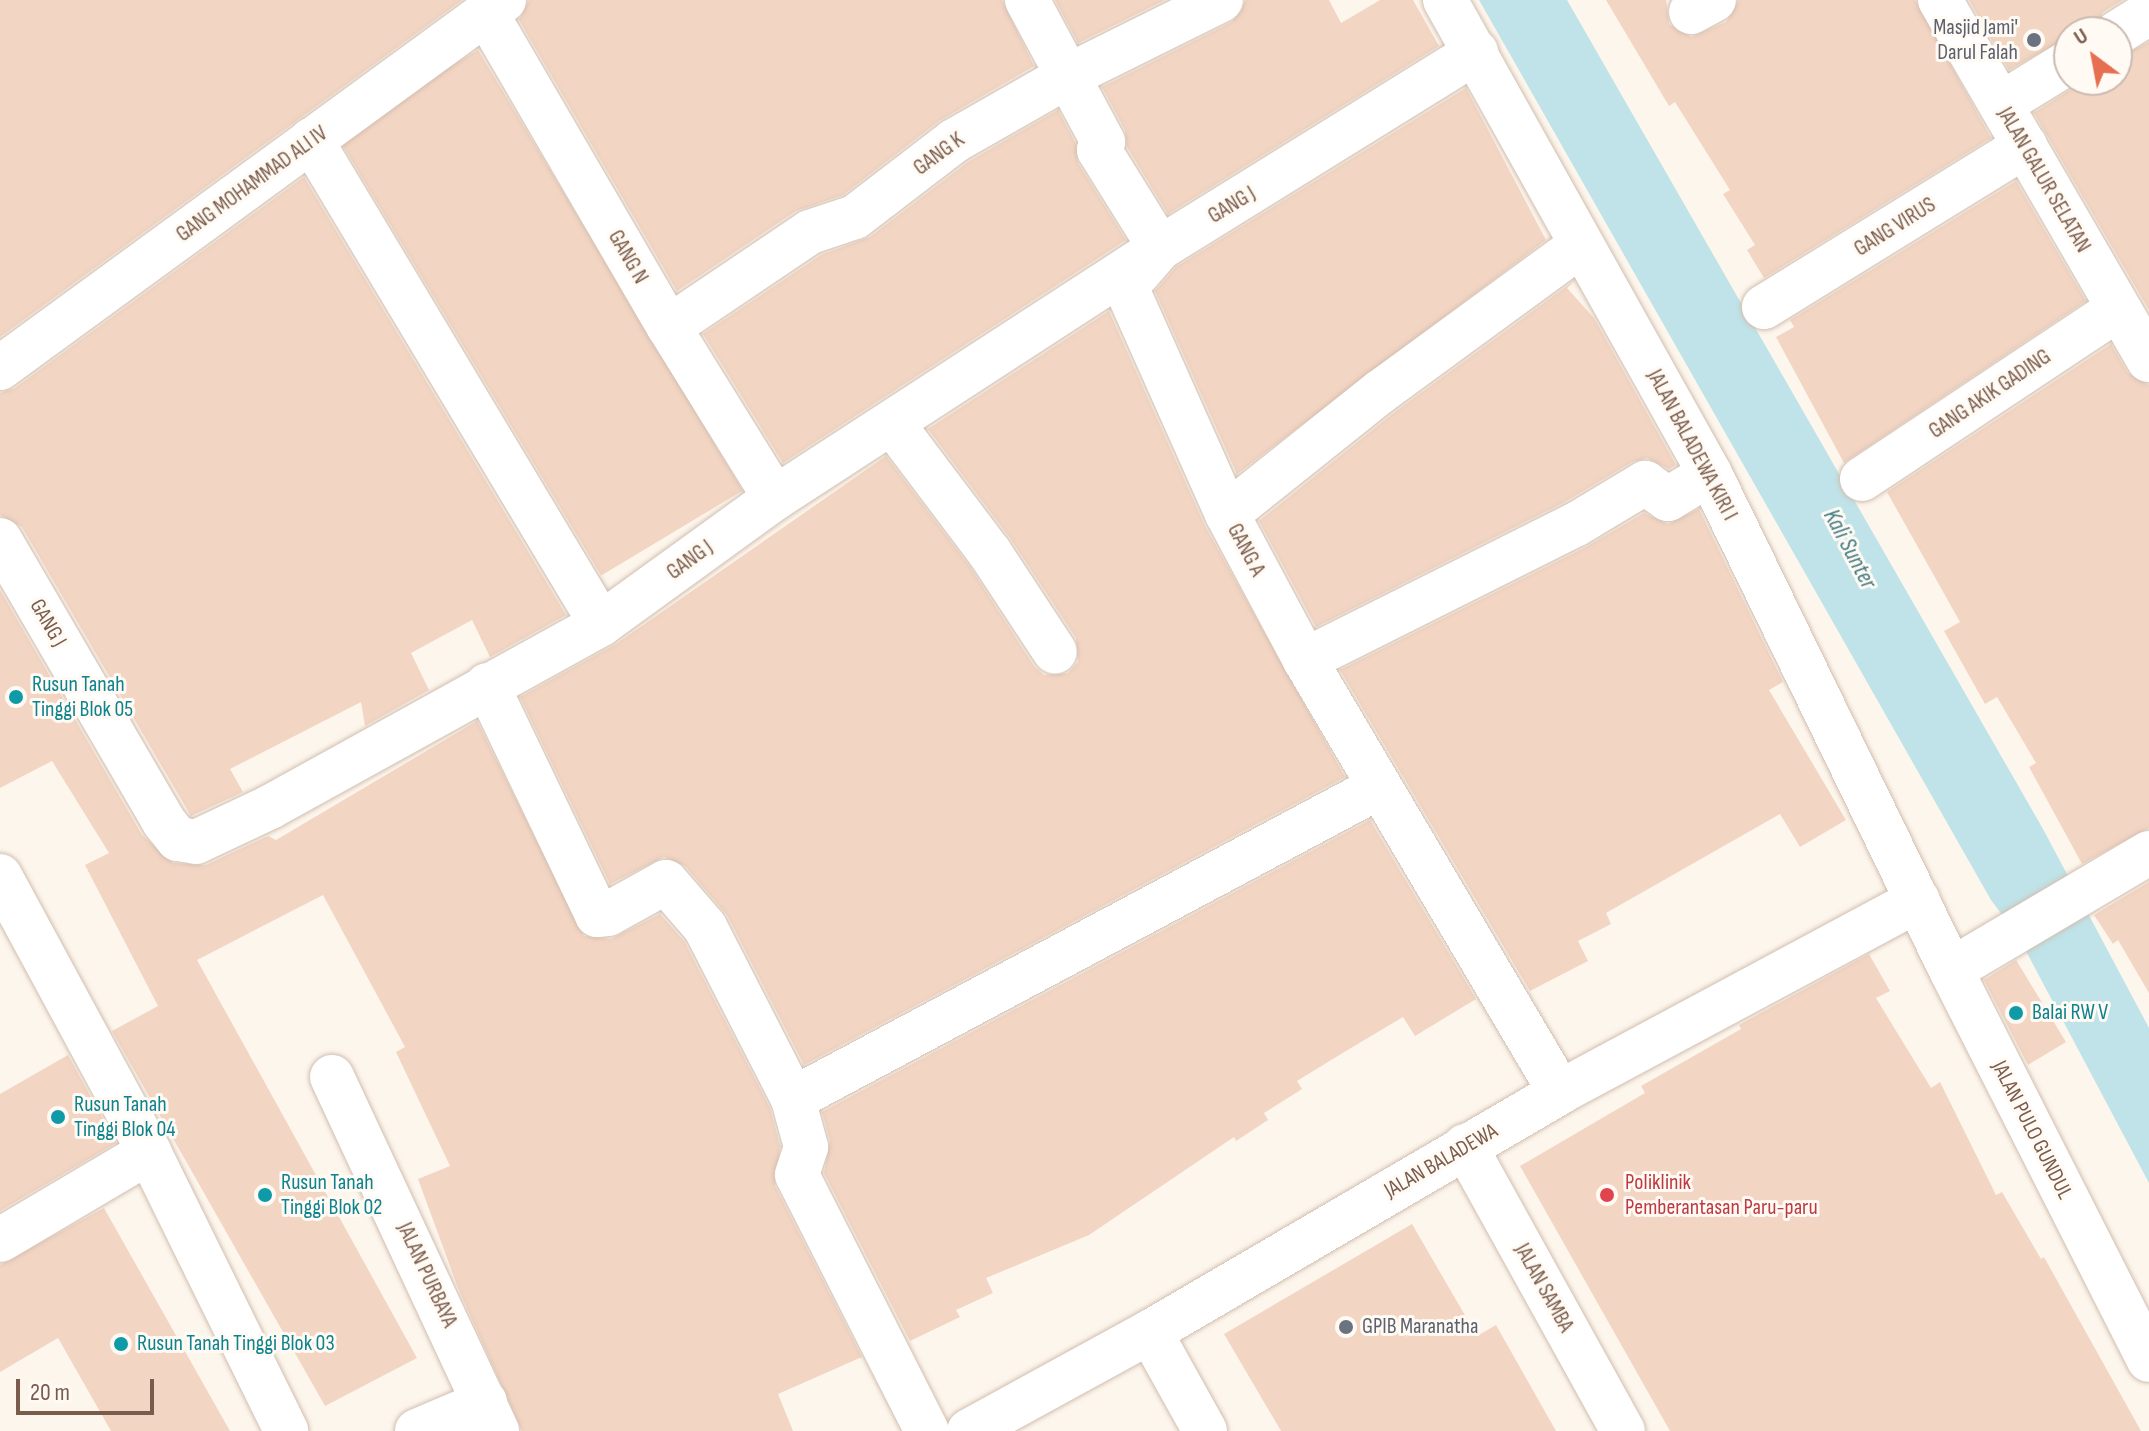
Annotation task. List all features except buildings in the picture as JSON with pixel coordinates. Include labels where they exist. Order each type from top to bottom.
[{"type":"street","points":[[1027,0],[1103,142],[1099,150],[1160,248]]},
{"type":"street","name":"GANG K","points":[[669,327],[810,232],[855,217],[954,141],[1066,77],[1221,0]]},
{"type":"street","name":"JALAN BALADEWA KIRI I","points":[[1445,0],[1710,474],[1918,900]]},
{"type":"street","name":"JALAN GALUR SELATAN","points":[[1940,0],[2149,360]]},
{"type":"street","name":"GANG MOHAMMAD ALI IV","points":[[0,368],[495,7]]},
{"type":"street","name":"GANG N","points":[[495,7],[669,327],[775,498]]},
{"type":"street","name":"GANG J","points":[[0,540],[178,839],[196,842],[270,807],[601,624],[775,498],[1160,248],[1476,52]]},
{"type":"street","points":[[2001,104],[2053,72]]},
{"type":"street","points":[[311,140],[601,624]]},
{"type":"street","name":"GANG VIRUS","points":[[1764,307],[2025,146]]},
{"type":"street","points":[[1227,514],[1380,392],[1581,245]]},
{"type":"street","name":"GANG A","points":[[1160,248],[1126,287],[1227,514],[1305,660],[1560,1092]]},
{"type":"street","name":"GANG AKIK GADING","points":[[1862,479],[2118,309]]},
{"type":"street","points":[[892,423],[990,553],[1055,652]]},
{"type":"street","points":[[1305,660],[1575,525],[1645,483],[1668,499],[1710,474]]},
{"type":"street","points":[[487,685],[597,915],[608,914],[666,882],[705,927],[793,1099],[806,1147],[797,1175],[921,1418]]},
{"type":"street","points":[[793,1099],[1379,787]]},
{"type":"street","points":[[1964,963],[2149,853]]},
{"type":"street","points":[[0,876],[149,1152],[286,1431]]},
{"type":"street","name":"JALAN PULO GUNDUL","points":[[1918,900],[1964,963],[2149,1360]]},
{"type":"street","name":"JALAN BALADEWA","points":[[969,1431],[1150,1332],[1560,1092],[1918,900]]},
{"type":"street","name":"JALAN PURBAYA","points":[[332,1077],[491,1416]]},
{"type":"street","name":"JALAN SAMBA","points":[[1465,1146],[1623,1431]]},
{"type":"street","points":[[0,1240],[149,1152]]},
{"type":"street","points":[[1150,1332],[1205,1431]]},
{"type":"street","points":[[417,1431],[491,1416]]},
{"type":"water","name":"Kali Sunter","points":[[1479,0],[1567,0],[2043,829],[2149,1028],[2149,1183],[2018,936],[1991,900]]},
{"type":"place","name":"Masjid Jami' Darul Falah","points":[[2034,40]]},
{"type":"place","name":"Rusun Tanah Tinggi Blok 05","points":[[16,697]]},
{"type":"place","name":"Balai RW V","points":[[2016,1013]]},
{"type":"place","name":"Rusun Tanah Tinggi Blok 04","points":[[58,1117]]},
{"type":"place","name":"Rusun Tanah Tinggi Blok 02","points":[[265,1195]]},
{"type":"place","name":"Poliklinik Pemberantasan Paru-paru","points":[[1607,1195]]},
{"type":"place","name":"GPIB Maranatha","points":[[1346,1327]]},
{"type":"place","name":"Rusun Tanah Tinggi Blok 03","points":[[121,1344]]}]
